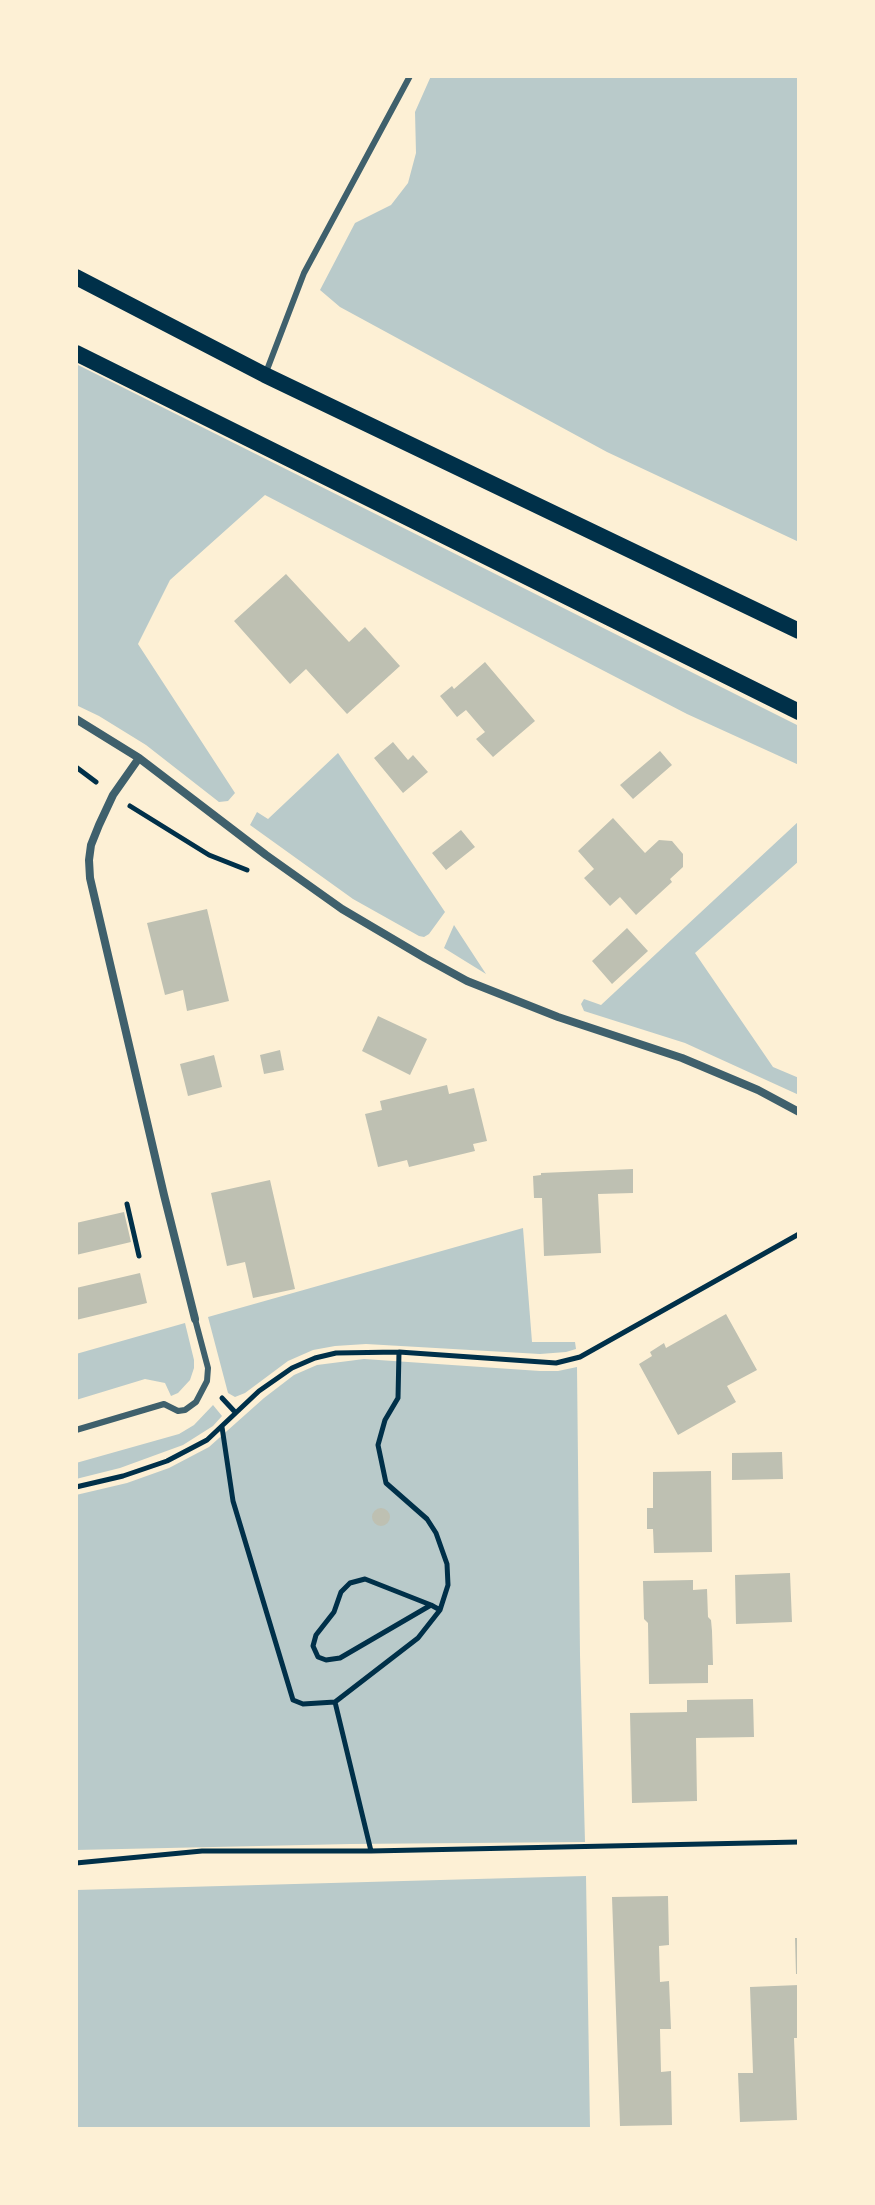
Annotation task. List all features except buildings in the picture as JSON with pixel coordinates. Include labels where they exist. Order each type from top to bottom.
[{"type":"main road","points":[[76,277],[265,375],[799,631]]},
{"type":"main road","points":[[76,353],[799,712]]},
{"type":"street","points":[[76,719],[139,758],[342,909],[467,981],[558,1017],[682,1058],[758,1090],[799,1112]]},
{"type":"street","points":[[139,758],[113,795],[99,825],[91,845],[90,878],[195,1319]]},
{"type":"lane","points":[[265,375],[304,273],[410,76]]},
{"type":"lane","points":[[76,1430],[164,1404],[178,1411],[196,1402],[207,1381],[208,1368],[195,1319]]},
{"type":"path","points":[[127,1204],[139,1256]]},
{"type":"path","points":[[76,1487],[167,1461],[207,1440],[259,1391],[292,1368],[315,1358],[336,1353],[399,1352],[556,1363],[580,1357],[799,1234]]},
{"type":"path","points":[[221,1426],[233,1501],[293,1700],[303,1704],[335,1702],[418,1638],[440,1610],[448,1585],[447,1564],[436,1533],[427,1519],[386,1483],[378,1445],[385,1420],[398,1398],[399,1352]]},
{"type":"path","points":[[431,1605],[340,1658],[326,1660],[318,1657],[313,1646],[316,1635],[334,1612],[341,1592],[350,1583],[365,1579],[431,1605],[440,1610]]},
{"type":"path","points":[[335,1702],[371,1851]]},
{"type":"path","points":[[76,1863],[202,1851],[371,1851],[799,1842]]},
{"type":"shaded area","points":[[431,76],[799,76],[799,542],[607,452],[340,307],[320,290],[355,223],[391,205],[408,183],[416,153],[415,112]]},
{"type":"shaded area","points":[[76,364],[799,726],[799,765],[687,714],[265,495],[170,580],[138,644],[235,793],[228,801],[219,802],[146,745],[76,705]]},
{"type":"shaded area","points":[[338,753],[445,912],[424,937],[353,899],[250,825],[257,812],[268,819]]},
{"type":"shaded area","points":[[799,821],[799,861],[695,953],[773,1067],[799,1078],[799,1095],[685,1043],[584,1011],[581,1004],[584,999],[601,1005]]},
{"type":"shaded area","points":[[454,925],[486,974],[444,948]]},
{"type":"shaded area","points":[[523,1228],[532,1342],[575,1342],[576,1349],[540,1354],[366,1344],[335,1346],[313,1350],[288,1361],[245,1393],[235,1397],[228,1393],[208,1317]]},
{"type":"shaded area","points":[[185,1323],[194,1368],[190,1380],[178,1393],[171,1396],[165,1383],[145,1379],[76,1400],[76,1354]]},
{"type":"shaded area","points":[[364,1359],[540,1371],[577,1367],[585,1842],[76,1850],[76,1495],[127,1483],[169,1468],[209,1447],[294,1375],[317,1365]]},
{"type":"shaded area","points":[[213,1405],[222,1416],[213,1426],[183,1445],[120,1468],[76,1479],[76,1463],[179,1434],[194,1425]]},
{"type":"shaded area","points":[[586,1876],[590,2129],[76,2129],[76,1890]]}]
